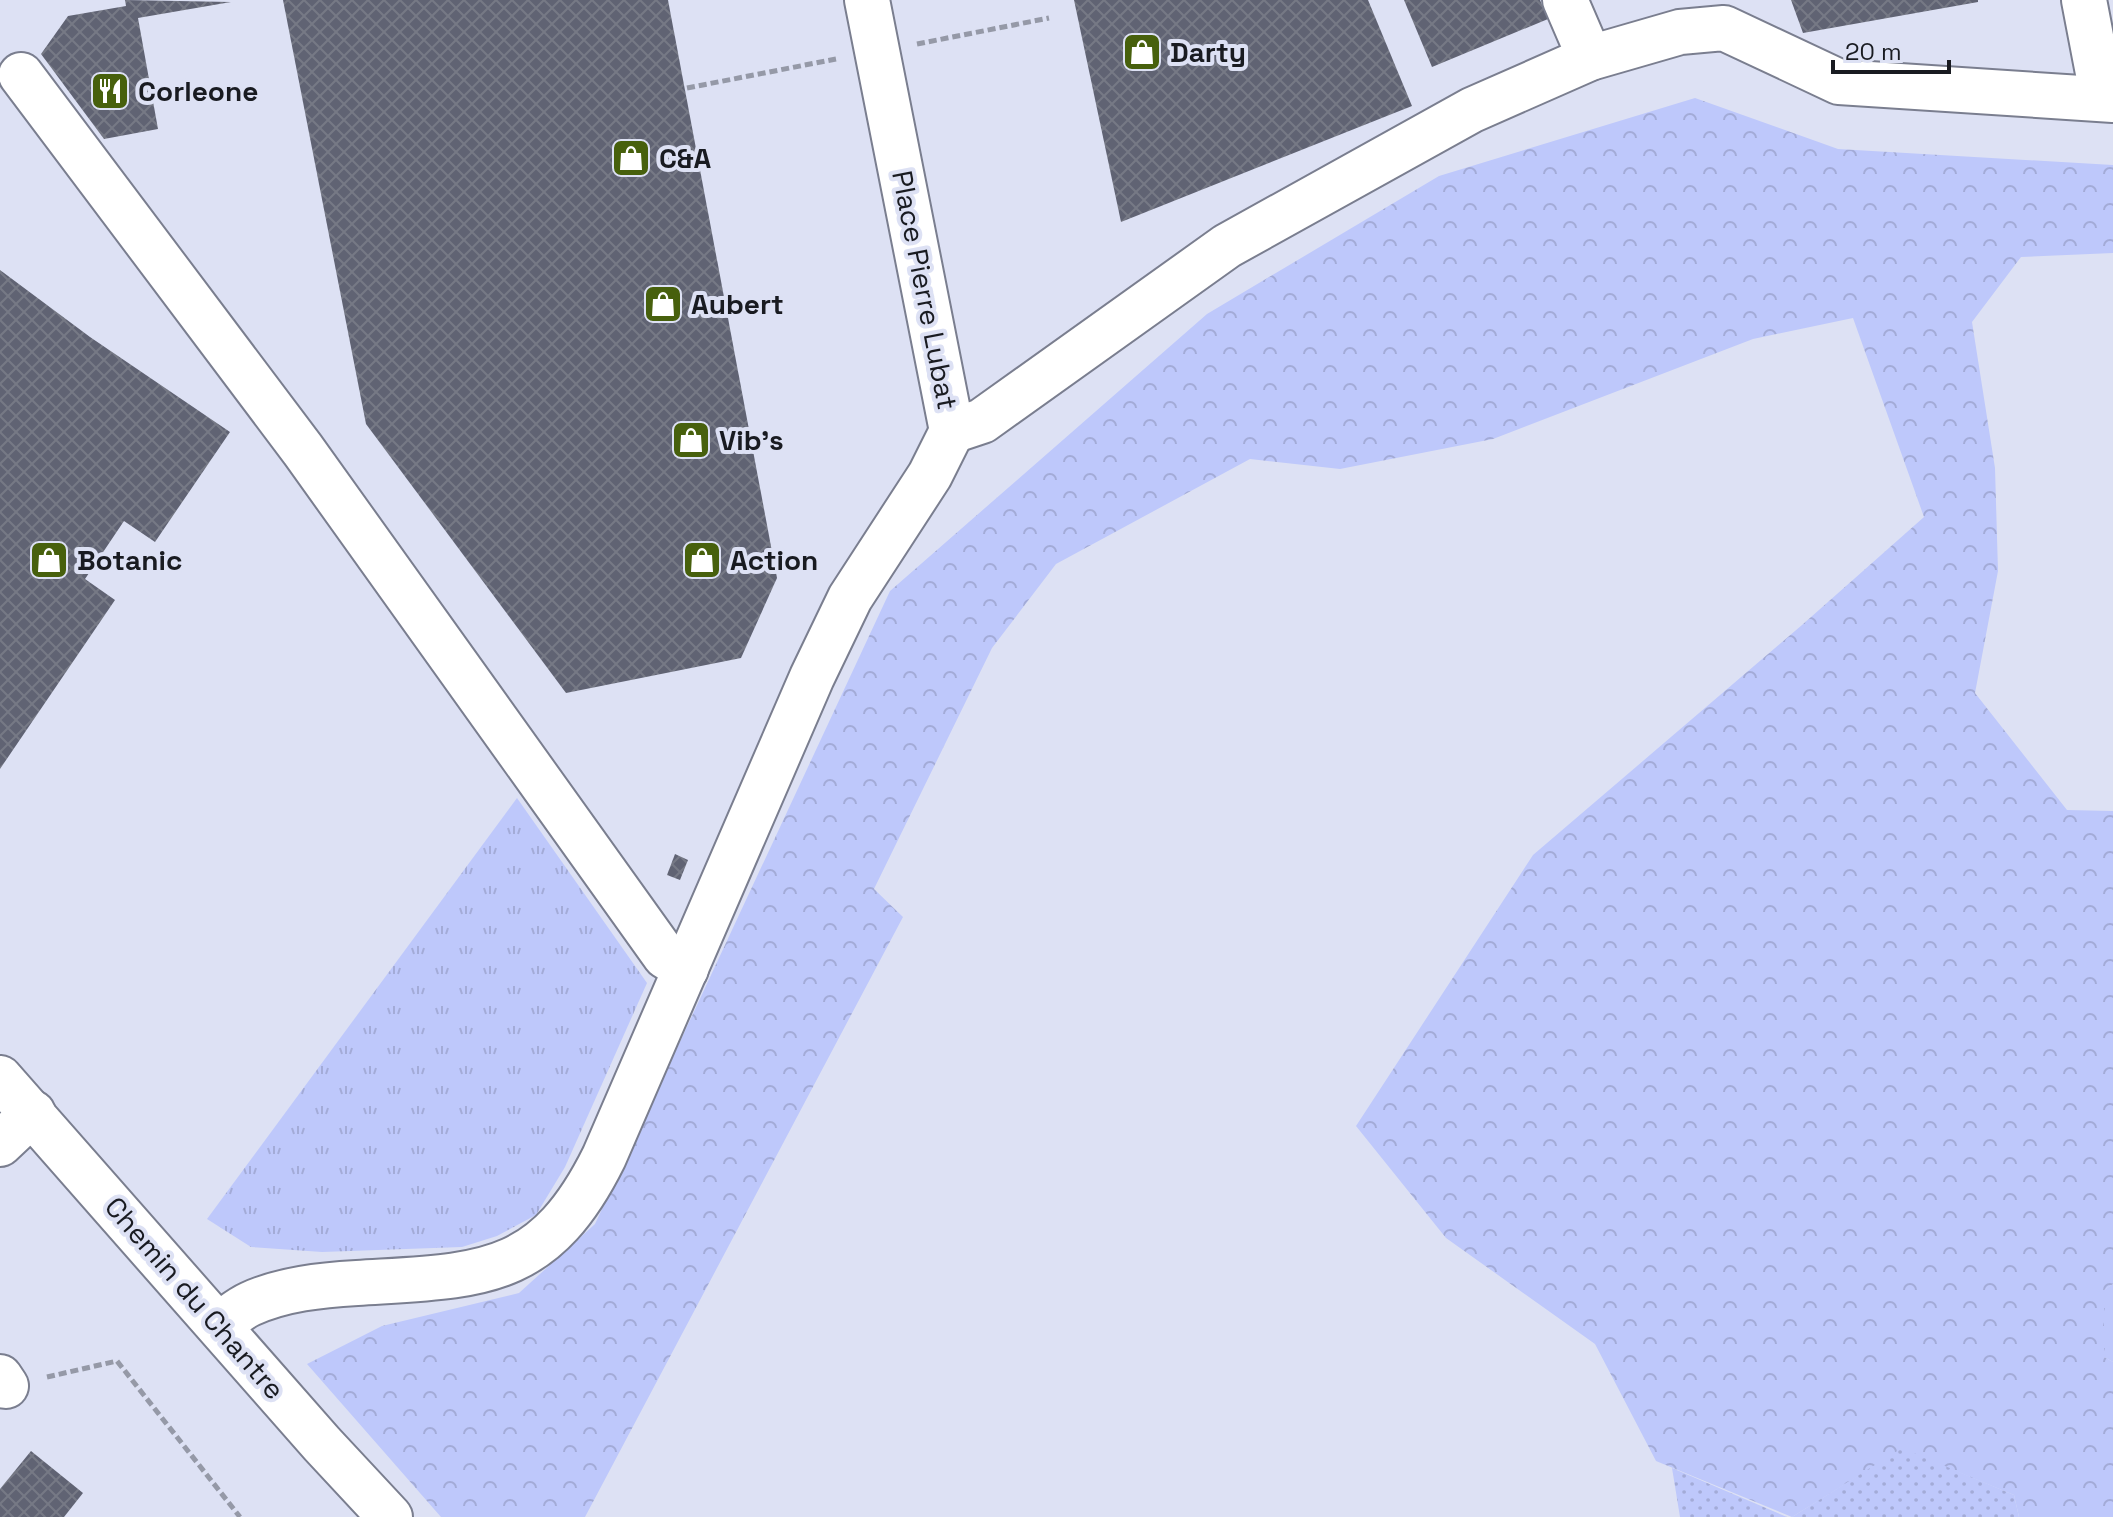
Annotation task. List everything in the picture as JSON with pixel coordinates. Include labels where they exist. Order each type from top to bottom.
[{"type":"street","name":"Place Pierre Lubat","points":[[867,0],[952,431],[982,421],[1227,246],[1472,110],[1590,58],[1680,32],[1724,28],[1839,82],[2108,99]]},
{"type":"street","points":[[1565,0],[1590,58]]},
{"type":"street","points":[[2084,0],[2108,99]]},
{"type":"street","points":[[21,75],[303,450],[665,956],[686,969]]},
{"type":"street","points":[[219,1324],[248,1305],[284,1292],[330,1284],[457,1276],[491,1269],[520,1256],[548,1236],[572,1212],[589,1186],[812,677],[850,598],[930,475],[952,431]]},
{"type":"street","name":"Chemin du Chantre","points":[[0,1078],[390,1517]]},
{"type":"street","points":[[0,1144],[33,1113]]},
{"type":"path","points":[[3,1382],[117,1361],[240,1517]]},
{"type":"green space","points":[[1695,98],[1838,149],[2113,165],[2113,253],[2021,257],[1972,322],[1995,468],[1998,571],[1975,693],[2067,810],[2113,811],[2113,1284],[2104,1290],[2104,1357],[2113,1362],[2113,1517],[2019,1517],[2014,1495],[1902,1449],[1792,1517],[1656,1461],[1595,1344],[1446,1238],[1356,1126],[1533,855],[1924,517],[1853,318],[1753,339],[1493,439],[1340,469],[1250,459],[1056,564],[992,648],[874,889],[903,917],[585,1517],[441,1517],[307,1364],[382,1326],[519,1293],[595,1224],[890,591],[1207,314],[1439,176]]},
{"type":"green space","points":[[517,798],[647,983],[565,1167],[536,1215],[497,1236],[462,1247],[322,1252],[251,1247],[207,1219]]},
{"type":"green space","points":[[2113,1284],[2113,1362],[2104,1357],[2104,1290]]},
{"type":"green space","points":[[1902,1448],[2014,1495],[2019,1517],[1792,1517]]},
{"type":"green space","points":[[1672,1468],[1787,1517],[1680,1517]]},
{"type":"building","name":"Corleone","points":[[125,0],[231,2],[138,18],[158,129],[104,139],[41,54],[68,16],[126,6]]},
{"type":"building","points":[[283,0],[668,0],[777,578],[741,658],[566,693],[366,424]]},
{"type":"building","points":[[1074,0],[1368,0],[1412,106],[1121,222]]},
{"type":"building","points":[[1404,0],[1540,0],[1548,19],[1432,67]]},
{"type":"building","points":[[1791,0],[1978,0],[1978,2],[1803,33]]},
{"type":"building","name":"Botanic","points":[[0,270],[90,337],[230,432],[155,542],[124,521],[85,579],[115,600],[0,769]]},
{"type":"building","points":[[675,854],[688,860],[680,880],[667,875]]},
{"type":"building","points":[[31,1451],[83,1493],[64,1517],[0,1517],[0,1489]]},
{"type":"place","name":"Darty","points":[[1142,52]]},
{"type":"place","name":"Corleone","points":[[110,91]]},
{"type":"place","name":"C&A","points":[[631,158]]},
{"type":"place","name":"Aubert","points":[[663,304]]},
{"type":"place","name":"Vib's","points":[[691,440]]},
{"type":"place","name":"Botanic","points":[[49,560]]},
{"type":"place","name":"Action","points":[[702,560]]}]
